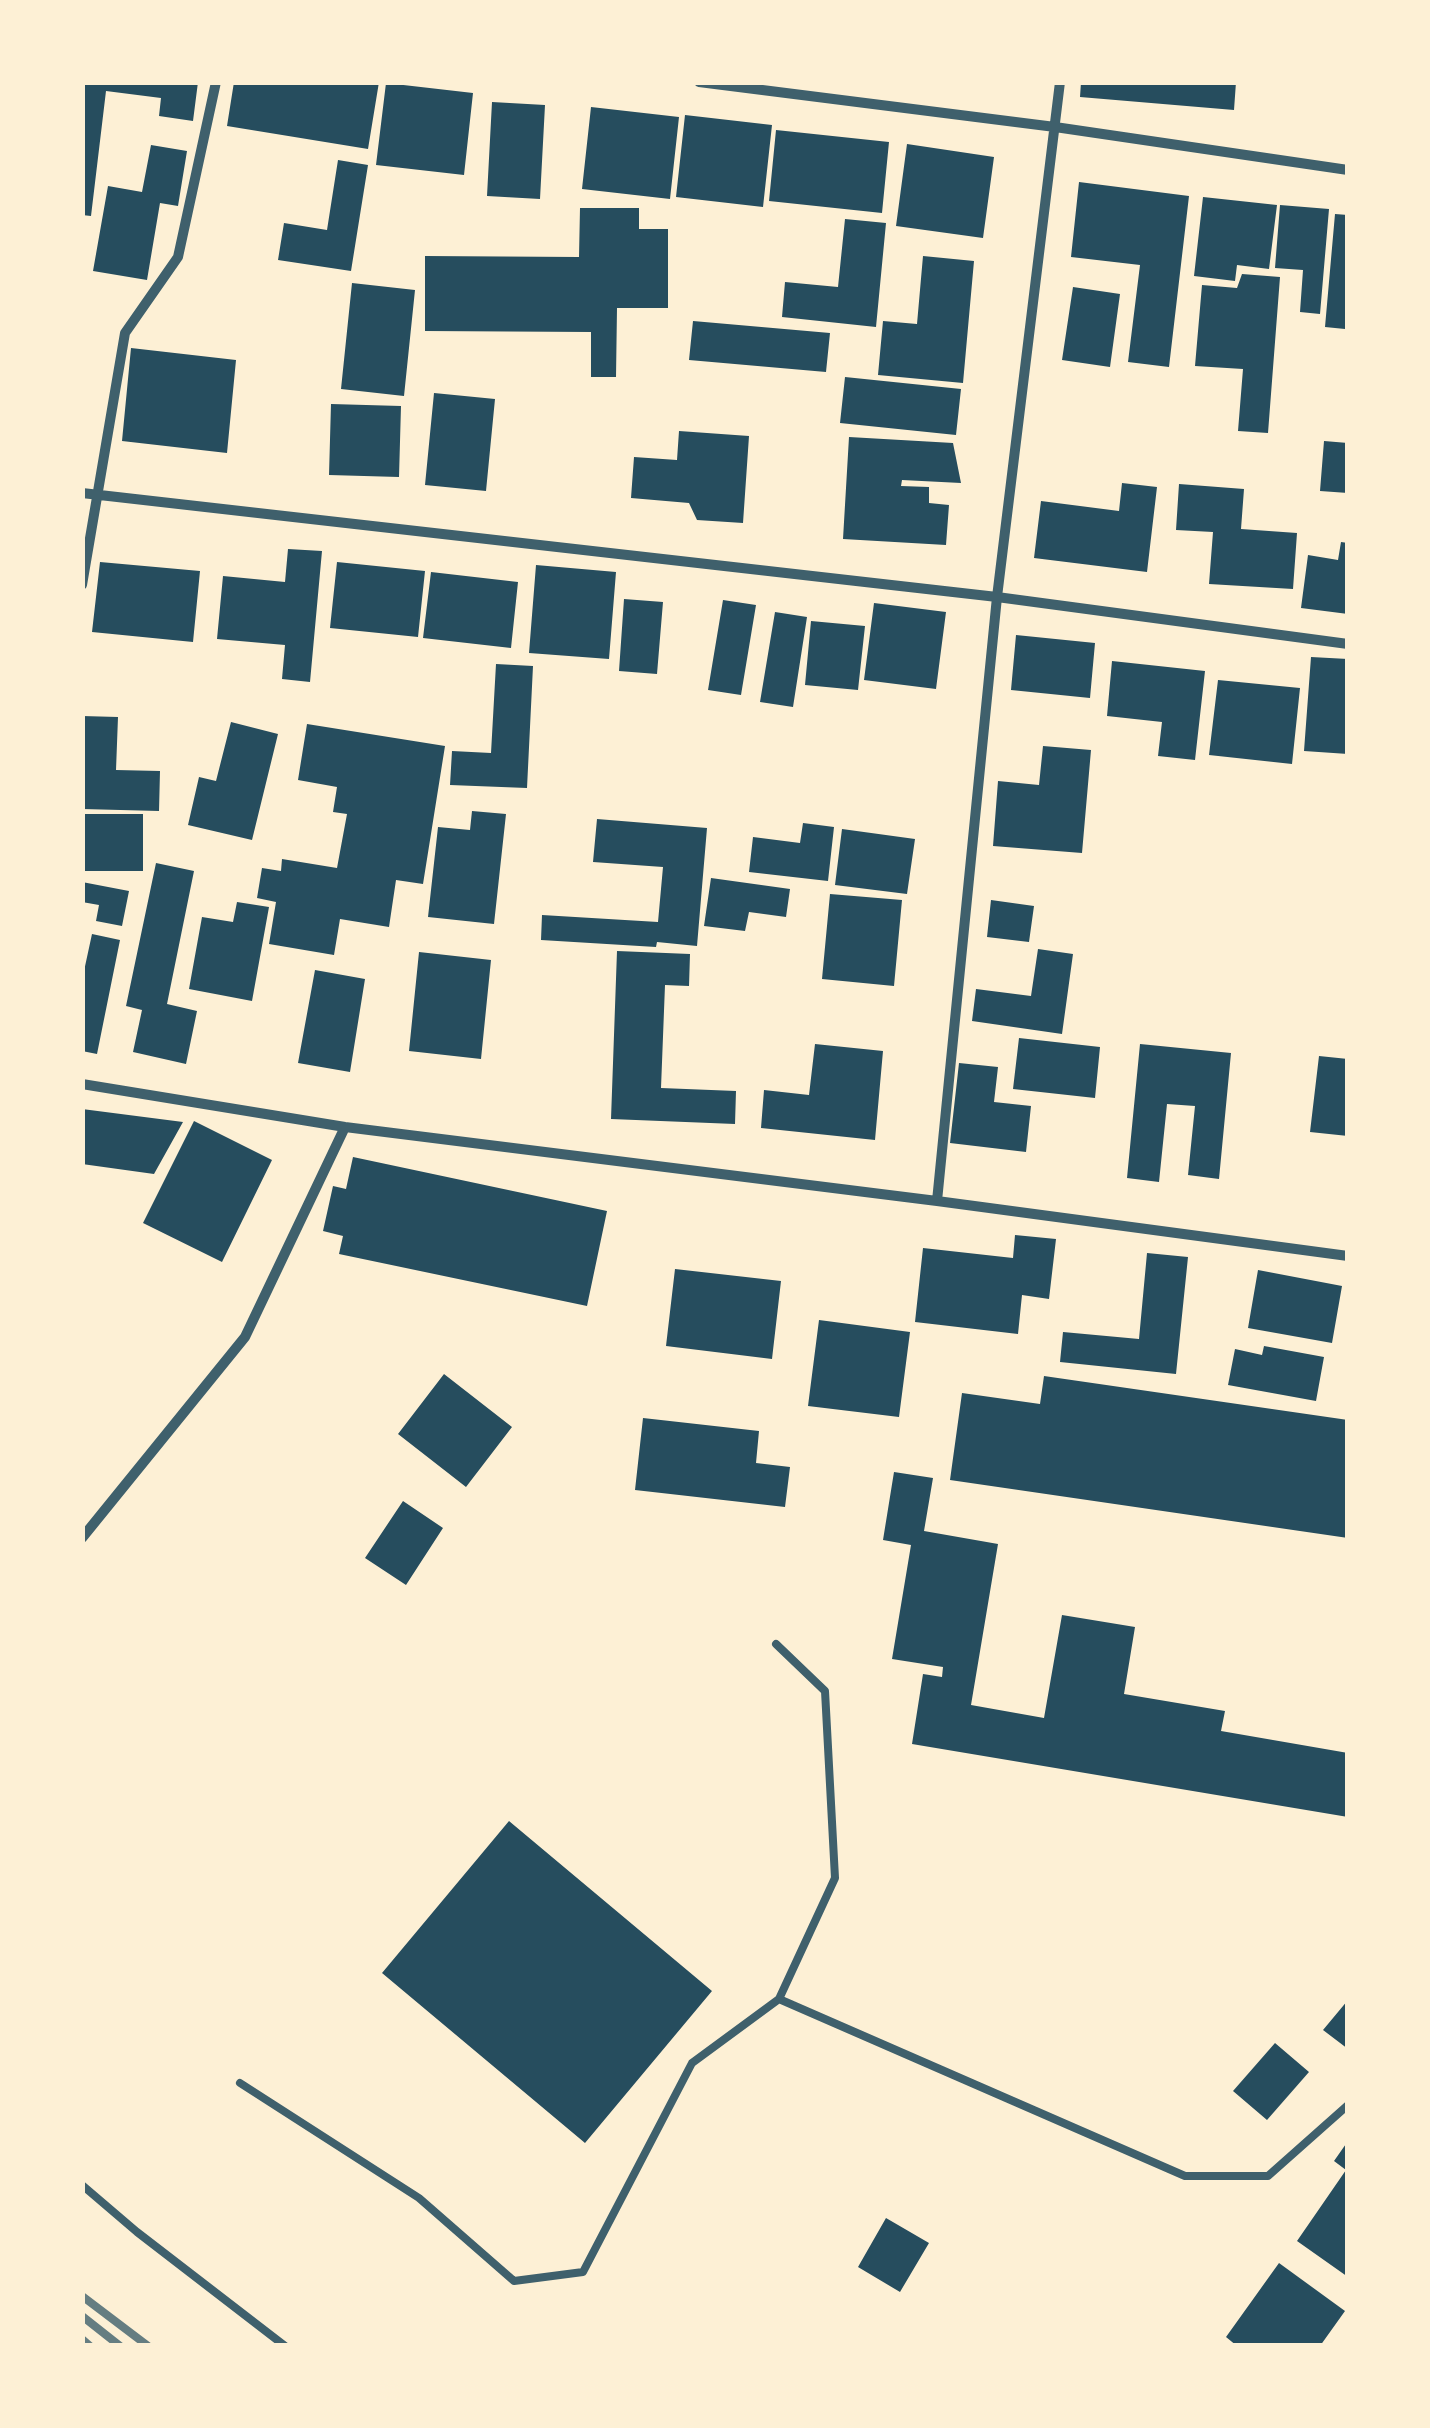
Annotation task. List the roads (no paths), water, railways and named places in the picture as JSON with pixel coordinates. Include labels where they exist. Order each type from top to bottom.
[{"type":"street","points":[[82,585],[125,333],[178,258],[216,82]]},
{"type":"street","points":[[699,82],[1055,127],[1348,170]]},
{"type":"street","points":[[937,1200],[997,597],[1060,82]]},
{"type":"street","points":[[82,493],[997,597],[1348,644]]},
{"type":"street","points":[[82,1084],[345,1127],[937,1200],[1348,1256]]},
{"type":"street","points":[[82,1538],[244,1337],[345,1127]]},
{"type":"lane","points":[[240,2083],[419,2198],[514,2280],[584,2272],[692,2063],[778,1998],[835,1878],[825,1692],[776,1644]]},
{"type":"lane","points":[[778,1998],[1185,2176],[1268,2176],[1348,2105]]},
{"type":"lane","points":[[82,2185],[284,2346]]},
{"type":"railway","points":[[82,2296],[148,2346]]},
{"type":"railway","points":[[82,2316],[120,2346]]},
{"type":"railway","points":[[82,2339],[90,2346]]}]
